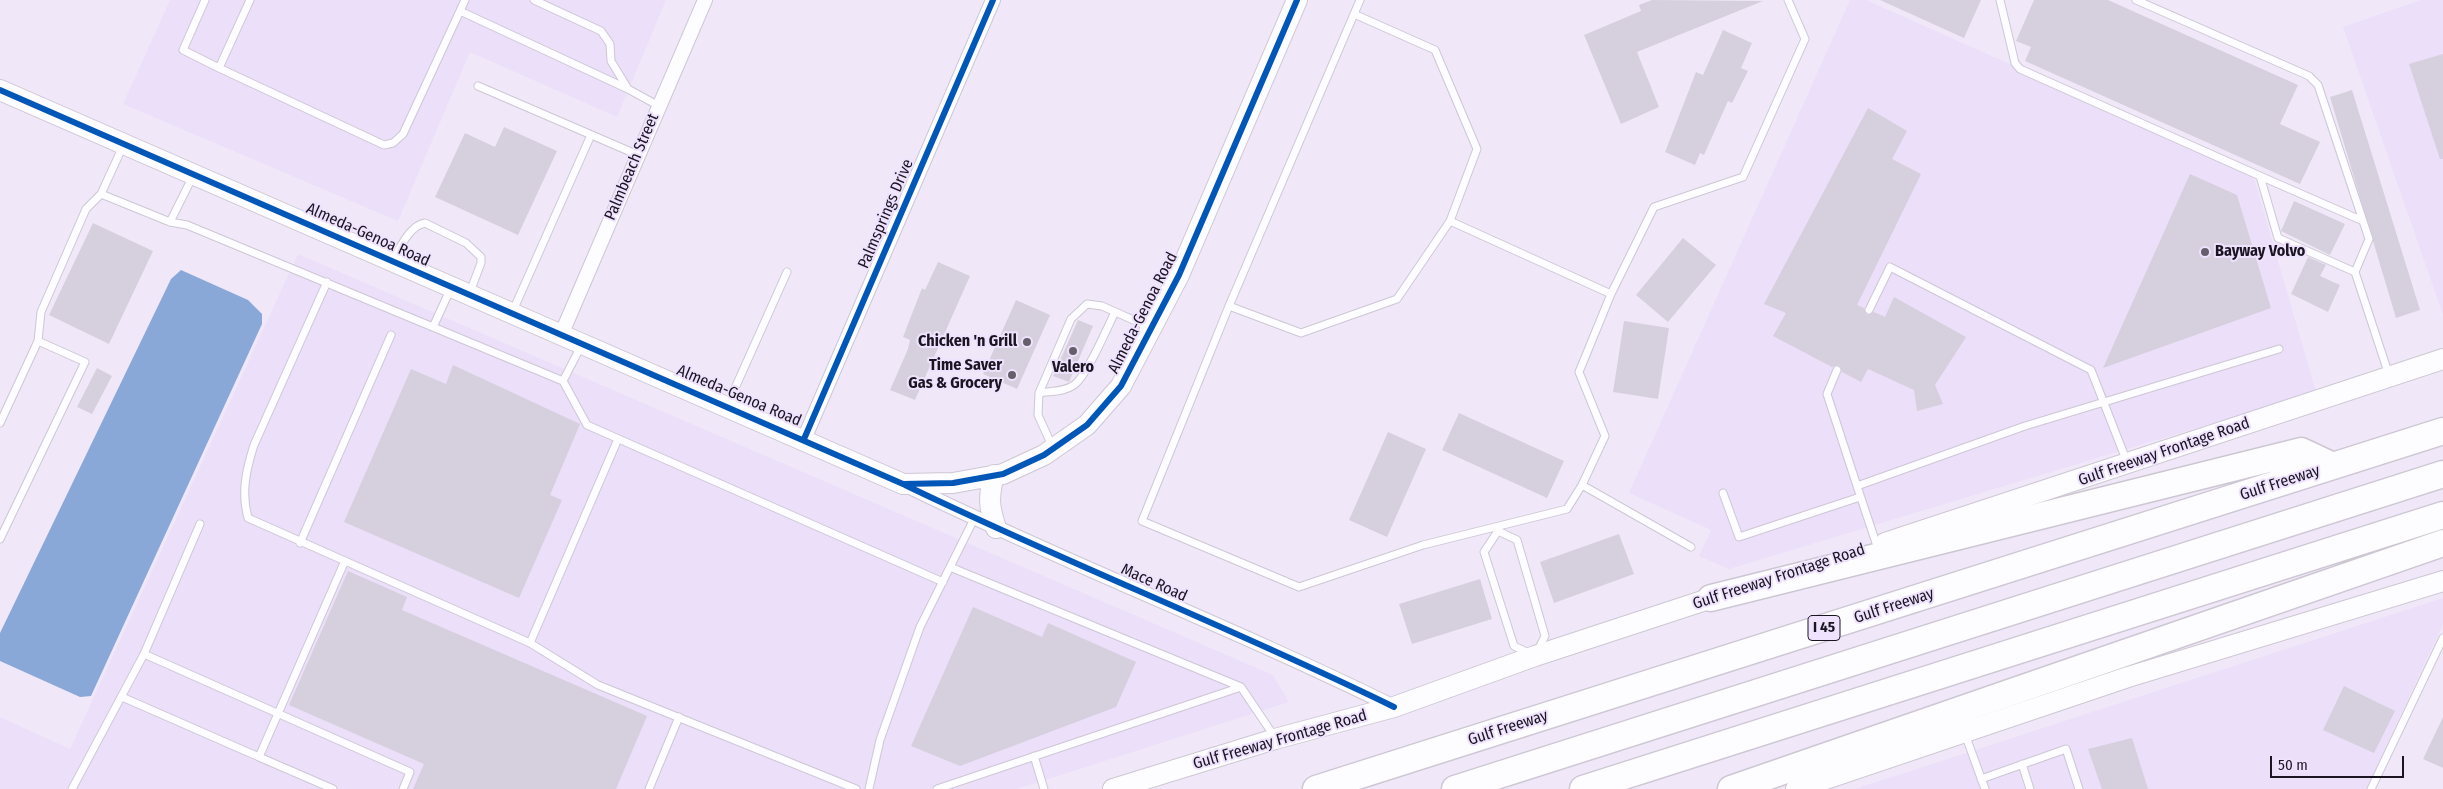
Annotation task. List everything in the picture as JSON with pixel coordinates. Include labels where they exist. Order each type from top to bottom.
[{"type":"highway","name":"Gulf Freeway","points":[[1316,789],[2443,431]]},
{"type":"highway","points":[[1711,598],[2301,451],[2333,466]]},
{"type":"highway","points":[[1455,789],[2443,474]]},
{"type":"highway","points":[[1583,789],[2443,515]]},
{"type":"highway","points":[[1730,789],[2443,543]]},
{"type":"main road","name":"Almeda-Genoa Road","points":[[0,90],[903,484],[953,483],[1003,474],[1053,449],[1086,425],[1121,386],[1179,275],[1297,0]]},
{"type":"main road","name":"Gulf Freeway Frontage Road","points":[[1113,789],[1275,739],[1394,707],[1535,656],[2128,464],[2443,359]]},
{"type":"main road","points":[[994,475],[989,508],[996,528]]},
{"type":"main road","points":[[1796,789],[2128,677],[2443,581]]},
{"type":"street","name":"Palmbeach Street","points":[[561,335],[705,0]]},
{"type":"street","name":"Palmsprings Drive","points":[[804,440],[992,0]]},
{"type":"street","name":"Mace Road","points":[[903,484],[996,528],[1313,668],[1394,707]]},
{"type":"lane","points":[[205,0],[183,50],[384,145],[393,143],[403,134],[465,0]]},
{"type":"lane","points":[[220,68],[250,0]]},
{"type":"lane","points":[[534,0],[601,30],[610,44],[611,61],[628,89]]},
{"type":"lane","points":[[1360,0],[1229,306],[1142,521],[1299,587],[1423,545],[1497,529],[1567,509],[1582,485],[1605,436],[1579,372],[1611,294],[1654,207],[1743,177],[1805,39],[1788,0]]},
{"type":"lane","points":[[2000,0],[2015,63],[2020,68],[2363,221]]},
{"type":"lane","points":[[2136,0],[2309,76],[2318,85],[2369,239],[2355,272],[2389,376]]},
{"type":"lane","points":[[460,11],[628,89],[659,106]]},
{"type":"lane","points":[[1229,306],[1301,332],[1397,299],[1450,222],[1478,149],[1435,50],[1354,14]]},
{"type":"lane","points":[[478,86],[638,155]]},
{"type":"lane","points":[[511,313],[591,135]]},
{"type":"lane","points":[[0,423],[38,341],[41,312],[86,209],[101,194],[124,144]]},
{"type":"lane","points":[[170,222],[194,174]]},
{"type":"lane","points":[[2260,176],[2278,238],[2355,272]]},
{"type":"lane","points":[[101,194],[170,222],[187,225],[564,381],[587,425],[943,582]]},
{"type":"lane","points":[[1450,222],[1611,294]]},
{"type":"lane","points":[[392,261],[419,224],[425,224],[466,243],[481,257],[481,263],[433,327]]},
{"type":"lane","points":[[1869,310],[1890,267],[2091,370],[2128,464]]},
{"type":"lane","points":[[727,406],[787,272]]},
{"type":"lane","points":[[327,282],[254,444],[245,477],[244,490],[248,518],[530,643],[598,685],[856,789]]},
{"type":"lane","points":[[1053,449],[1038,415],[1039,393],[1071,320],[1087,304],[1102,306],[1152,329]]},
{"type":"lane","points":[[1039,393],[1063,390],[1075,384],[1086,369],[1114,312]]},
{"type":"lane","points":[[300,542],[391,335]]},
{"type":"lane","points":[[0,539],[85,362],[38,341]]},
{"type":"lane","points":[[564,381],[581,344]]},
{"type":"lane","points":[[1856,486],[2026,426],[2279,349]]},
{"type":"lane","points":[[1837,370],[1827,394],[1877,546]]},
{"type":"lane","points":[[530,643],[618,438]]},
{"type":"lane","points":[[1582,485],[1692,547]]},
{"type":"lane","points":[[1723,493],[1738,538],[1860,497]]},
{"type":"lane","points":[[869,789],[880,740],[901,675],[920,627],[974,518]]},
{"type":"lane","points":[[72,789],[144,654],[200,524]]},
{"type":"lane","points":[[1497,529],[1517,540],[1545,636],[1535,656],[1514,646],[1498,599],[1484,552],[1497,529]]},
{"type":"lane","points":[[258,757],[344,562]]},
{"type":"lane","points":[[950,568],[1241,687],[1275,739]]},
{"type":"lane","points":[[2371,789],[2443,638]]},
{"type":"lane","points":[[144,654],[410,772],[403,789]]},
{"type":"lane","points":[[937,789],[1241,687]]},
{"type":"lane","points":[[122,697],[333,789]]},
{"type":"lane","points":[[649,789],[680,717]]},
{"type":"lane","points":[[1965,733],[1985,789]]},
{"type":"lane","points":[[1981,779],[2066,748],[2079,789]]},
{"type":"lane","points":[[1034,756],[1044,789]]},
{"type":"lane","points":[[2022,764],[2030,789]]},
{"type":"shaded area","points":[[170,0],[666,0],[617,117],[470,52],[398,221],[123,104]]},
{"type":"shaded area","points":[[1850,0],[1866,0],[2003,61],[2254,178],[2316,392],[1729,569],[1699,556],[1711,530],[1629,493]]},
{"type":"shaded area","points":[[2421,0],[2443,0],[2443,315],[2343,27]]},
{"type":"shaded area","points":[[298,254],[1273,675],[1289,702],[1017,789],[0,789],[0,717],[70,749]]},
{"type":"shaded area","points":[[2443,598],[2443,624],[2366,789],[1855,789]]},
{"type":"water","points":[[181,270],[248,300],[262,314],[262,324],[91,696],[80,697],[0,661],[0,633],[171,279]]},
{"type":"building","points":[[1652,0],[1763,1],[1637,52],[1659,107],[1621,124],[1584,35],[1641,11],[1639,5]]},
{"type":"building","points":[[1880,0],[1981,0],[1964,38]]},
{"type":"building","points":[[2034,0],[2108,0],[2298,85],[2280,124],[2320,142],[2300,184],[2025,61],[2031,47],[2016,41]]},
{"type":"building","points":[[1723,30],[1752,43],[1741,68],[1748,71],[1732,103],[1728,101],[1704,155],[1700,153],[1695,165],[1665,152],[1696,72],[1703,75]]},
{"type":"building","points":[[2443,54],[2443,159],[2440,159],[2409,64]]},
{"type":"building","points":[[2352,90],[2420,310],[2396,318],[2330,97]]},
{"type":"building","points":[[1868,108],[1907,131],[1892,159],[1921,174],[1857,305],[1864,308],[1867,315],[1874,312],[1885,317],[1894,297],[1966,337],[1935,385],[1943,404],[1917,411],[1914,390],[1868,369],[1861,382],[1842,372],[1839,365],[1832,367],[1773,336],[1786,313],[1764,304]]},
{"type":"building","points":[[504,127],[557,151],[518,235],[435,197],[465,133],[495,147]]},
{"type":"building","name":"Bayway Volvo","points":[[2190,174],[2237,195],[2271,308],[2103,368]]},
{"type":"building","points":[[2294,201],[2345,224],[2330,255],[2281,231]]},
{"type":"building","points":[[93,223],[153,251],[109,344],[49,315]]},
{"type":"building","points":[[1683,238],[1716,265],[1668,322],[1636,295]]},
{"type":"building","points":[[2308,257],[2326,265],[2320,276],[2340,285],[2328,312],[2291,294]]},
{"type":"building","points":[[938,262],[970,276],[915,400],[890,390],[908,349],[910,340],[903,337],[922,288],[925,290]]},
{"type":"building","points":[[1016,300],[1050,315],[1017,389],[983,374]]},
{"type":"building","name":"Valero","points":[[1078,320],[1093,326],[1069,382],[1053,376]]},
{"type":"building","points":[[1624,321],[1669,328],[1658,399],[1613,392]]},
{"type":"building","points":[[453,365],[580,424],[550,495],[562,500],[519,598],[344,522],[411,369],[446,384]]},
{"type":"building","points":[[97,368],[112,376],[92,414],[77,407]]},
{"type":"building","points":[[1459,413],[1564,461],[1547,498],[1442,450]]},
{"type":"building","points":[[1388,432],[1426,449],[1387,537],[1349,520]]},
{"type":"building","points":[[1619,534],[1634,574],[1554,603],[1540,562]]},
{"type":"building","points":[[348,571],[407,597],[402,610],[647,716],[616,789],[413,789],[424,764],[289,705]]},
{"type":"building","points":[[1480,579],[1492,619],[1412,644],[1399,604]]},
{"type":"building","points":[[973,607],[1042,637],[1048,623],[1136,662],[1116,707],[960,766],[911,746]]},
{"type":"building","points":[[2344,686],[2395,711],[2374,753],[2323,730]]},
{"type":"building","points":[[2443,717],[2443,768],[2423,759]]},
{"type":"building","points":[[2132,738],[2148,789],[2102,789],[2088,749]]},
{"type":"cycle path","points":[[804,439],[993,0]]},
{"type":"cycle path","points":[[0,90],[903,484],[953,483],[1003,474],[1044,455],[1087,425],[1121,386],[1179,275],[1297,0]]},
{"type":"cycle path","points":[[905,485],[1394,707]]},
{"type":"place","name":"Bayway Volvo","points":[[2205,252]]},
{"type":"place","name":"Chicken 'n Grill","points":[[1027,342]]},
{"type":"place","name":"Valero","points":[[1073,351]]},
{"type":"place","name":"Time Saver Gas & Grocery","points":[[1012,375]]}]
